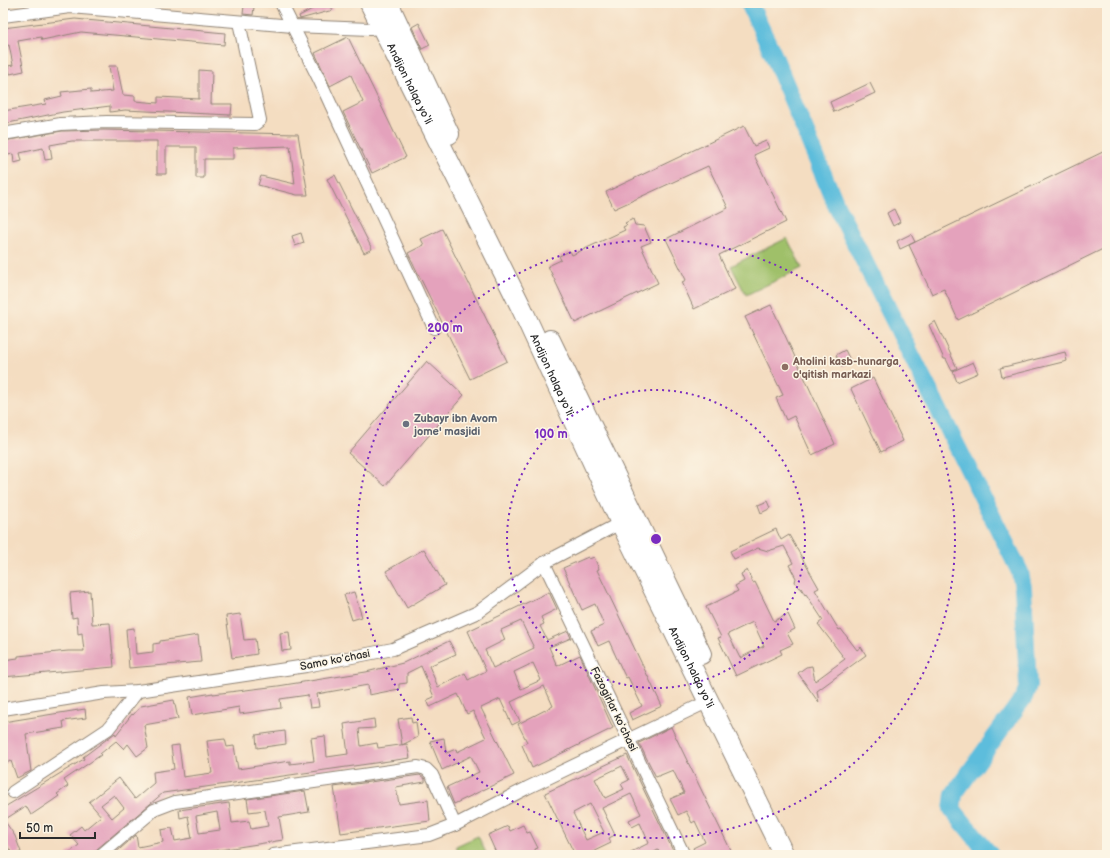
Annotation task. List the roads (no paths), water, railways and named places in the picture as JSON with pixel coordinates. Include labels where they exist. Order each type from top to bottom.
[{"type":"highway","name":"Andijon halqa yo‘li","points":[[370,3],[522,309],[799,855]]},
{"type":"highway","name":"Andijon halqa yo‘li","points":[[388,3],[470,181],[572,382],[628,519],[709,702],[784,855]]},
{"type":"street","points":[[281,3],[320,79],[434,328]]},
{"type":"street","points":[[3,16],[70,7],[121,7],[239,22],[370,29],[382,27]]},
{"type":"street","points":[[3,134],[61,124],[107,122],[255,124],[260,120],[239,22]]},
{"type":"street","name":"Samo koʻchasi","points":[[3,709],[104,693],[138,690],[306,666],[393,649],[478,612],[544,563],[628,519]]},
{"type":"street","name":"Fazogirlar koʻchasi","points":[[544,563],[684,855]]},
{"type":"street","points":[[13,792],[108,729],[138,690]]},
{"type":"street","points":[[273,855],[429,835],[455,825],[628,739],[709,702]]},
{"type":"street","points":[[101,855],[154,810],[175,802],[402,770],[418,766],[426,769],[432,775],[455,825]]},
{"type":"waterway","points":[[749,3],[773,54],[836,205],[1020,572],[1023,588],[1028,686],[1024,697],[954,794],[952,809],[990,855]]},
{"type":"place","name":"Aholini kasb-hunarga o'qitish markazi","points":[[785,367]]},
{"type":"place","name":"Zubayr ibn Avom jome' masjidi","points":[[406,424]]}]
